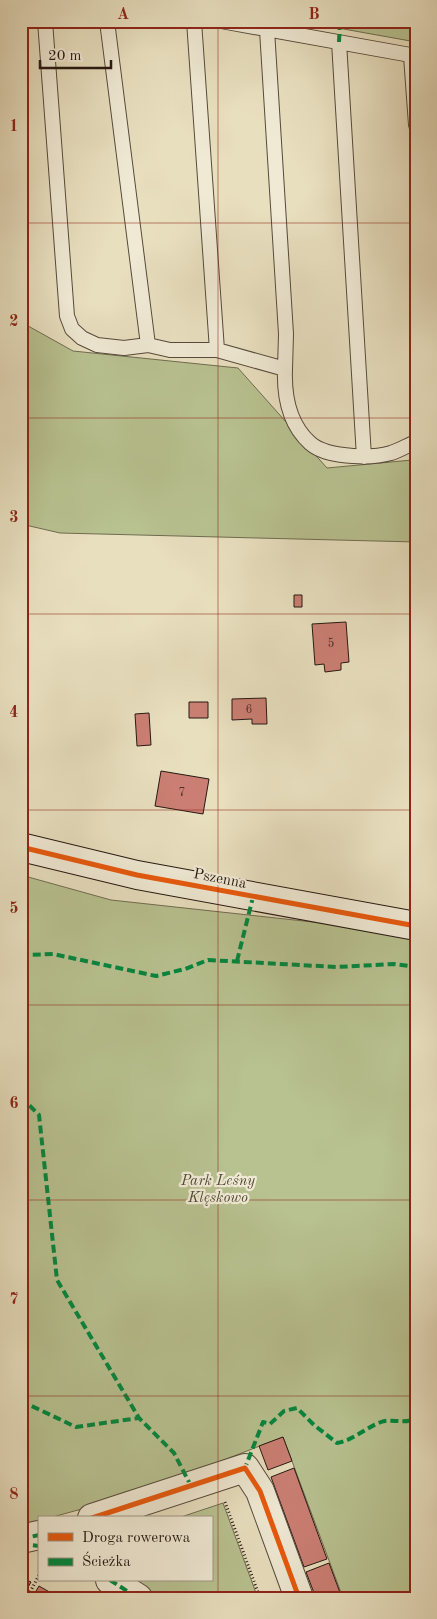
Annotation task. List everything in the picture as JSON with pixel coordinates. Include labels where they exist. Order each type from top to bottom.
[{"type":"street","name":"Pszenna","points":[[21,846],[156,878],[416,926]]},
{"type":"street","points":[[98,1516],[245,1468],[260,1491],[299,1598]]},
{"type":"street","points":[[21,1540],[38,1535]]},
{"type":"street","points":[[21,1544],[38,1546]]},
{"type":"street","points":[[113,1582],[138,1598]]},
{"type":"lane","points":[[45,21],[67,316],[72,329],[82,338],[97,345],[124,348],[148,345],[170,350],[217,350],[285,369]]},
{"type":"lane","points":[[107,21],[148,345]]},
{"type":"lane","points":[[194,21],[217,350]]},
{"type":"lane","points":[[228,22],[413,56],[416,125]]},
{"type":"lane","points":[[267,30],[286,334],[284,387],[288,408],[310,443],[332,454],[364,456],[391,453],[416,442]]},
{"type":"lane","points":[[339,42],[364,456]]},
{"type":"path","points":[[216,1478],[260,1598]]},
{"type":"path","points":[[27,1598],[38,1577]]},
{"type":"green space","points":[[299,21],[416,21],[416,42]]},
{"type":"green space","points":[[21,322],[73,351],[238,368],[327,468],[412,460],[416,457],[416,542],[60,533],[21,524]]},
{"type":"green space","name":"Park Leśny Klęskowo","points":[[21,875],[111,900],[331,924],[416,940],[416,1598],[343,1598],[283,1437],[136,1494],[56,1516],[38,1516],[38,1521],[21,1525]]},
{"type":"green space","points":[[223,1503],[256,1593],[253,1598],[154,1598],[134,1582],[212,1582],[212,1516],[184,1516]]},
{"type":"building","points":[[294,595],[302,595],[302,607],[294,607]]},
{"type":"building","points":[[346,622],[349,662],[341,663],[341,670],[325,672],[324,664],[315,665],[312,624]]},
{"type":"building","points":[[21,648],[24,648],[25,664],[21,664]]},
{"type":"building","points":[[266,698],[267,724],[252,724],[252,719],[232,720],[232,699]]},
{"type":"building","points":[[189,702],[208,702],[208,718],[189,718]]},
{"type":"building","points":[[149,713],[151,745],[137,746],[135,714]]},
{"type":"building","points":[[161,771],[209,779],[203,814],[155,806]]},
{"type":"building","points":[[283,1437],[292,1461],[268,1470],[259,1446]]},
{"type":"building","points":[[294,1468],[327,1559],[304,1567],[271,1477]]},
{"type":"building","points":[[329,1563],[342,1598],[316,1598],[306,1572]]},
{"type":"building","points":[[21,1577],[31,1582],[22,1598],[21,1598]]},
{"type":"building","points":[[39,1586],[60,1598],[32,1598]]},
{"type":"marked path","points":[[339,42],[340,21]]},
{"type":"marked path","points":[[237,961],[253,897]]},
{"type":"marked path","points":[[21,953],[29,955],[53,954],[156,976],[185,969],[208,960],[337,967],[394,964],[416,967]]},
{"type":"marked path","points":[[21,1097],[39,1115],[57,1280],[139,1418],[174,1453],[191,1486]]},
{"type":"marked path","points":[[21,1401],[76,1427],[139,1418]]},
{"type":"marked path","points":[[242,1469],[245,1468],[263,1422],[270,1424],[284,1411],[297,1408],[314,1425],[337,1443],[349,1439],[381,1422],[407,1421],[416,1418]]},
{"type":"marked path","points":[[21,1539],[38,1535]]},
{"type":"marked path","points":[[21,1544],[38,1546]]},
{"type":"marked path","points":[[113,1582],[138,1598]]},
{"type":"cycle path","points":[[21,847],[137,875],[416,926]]},
{"type":"cycle path","points":[[98,1516],[245,1468],[260,1491],[299,1598]]}]
